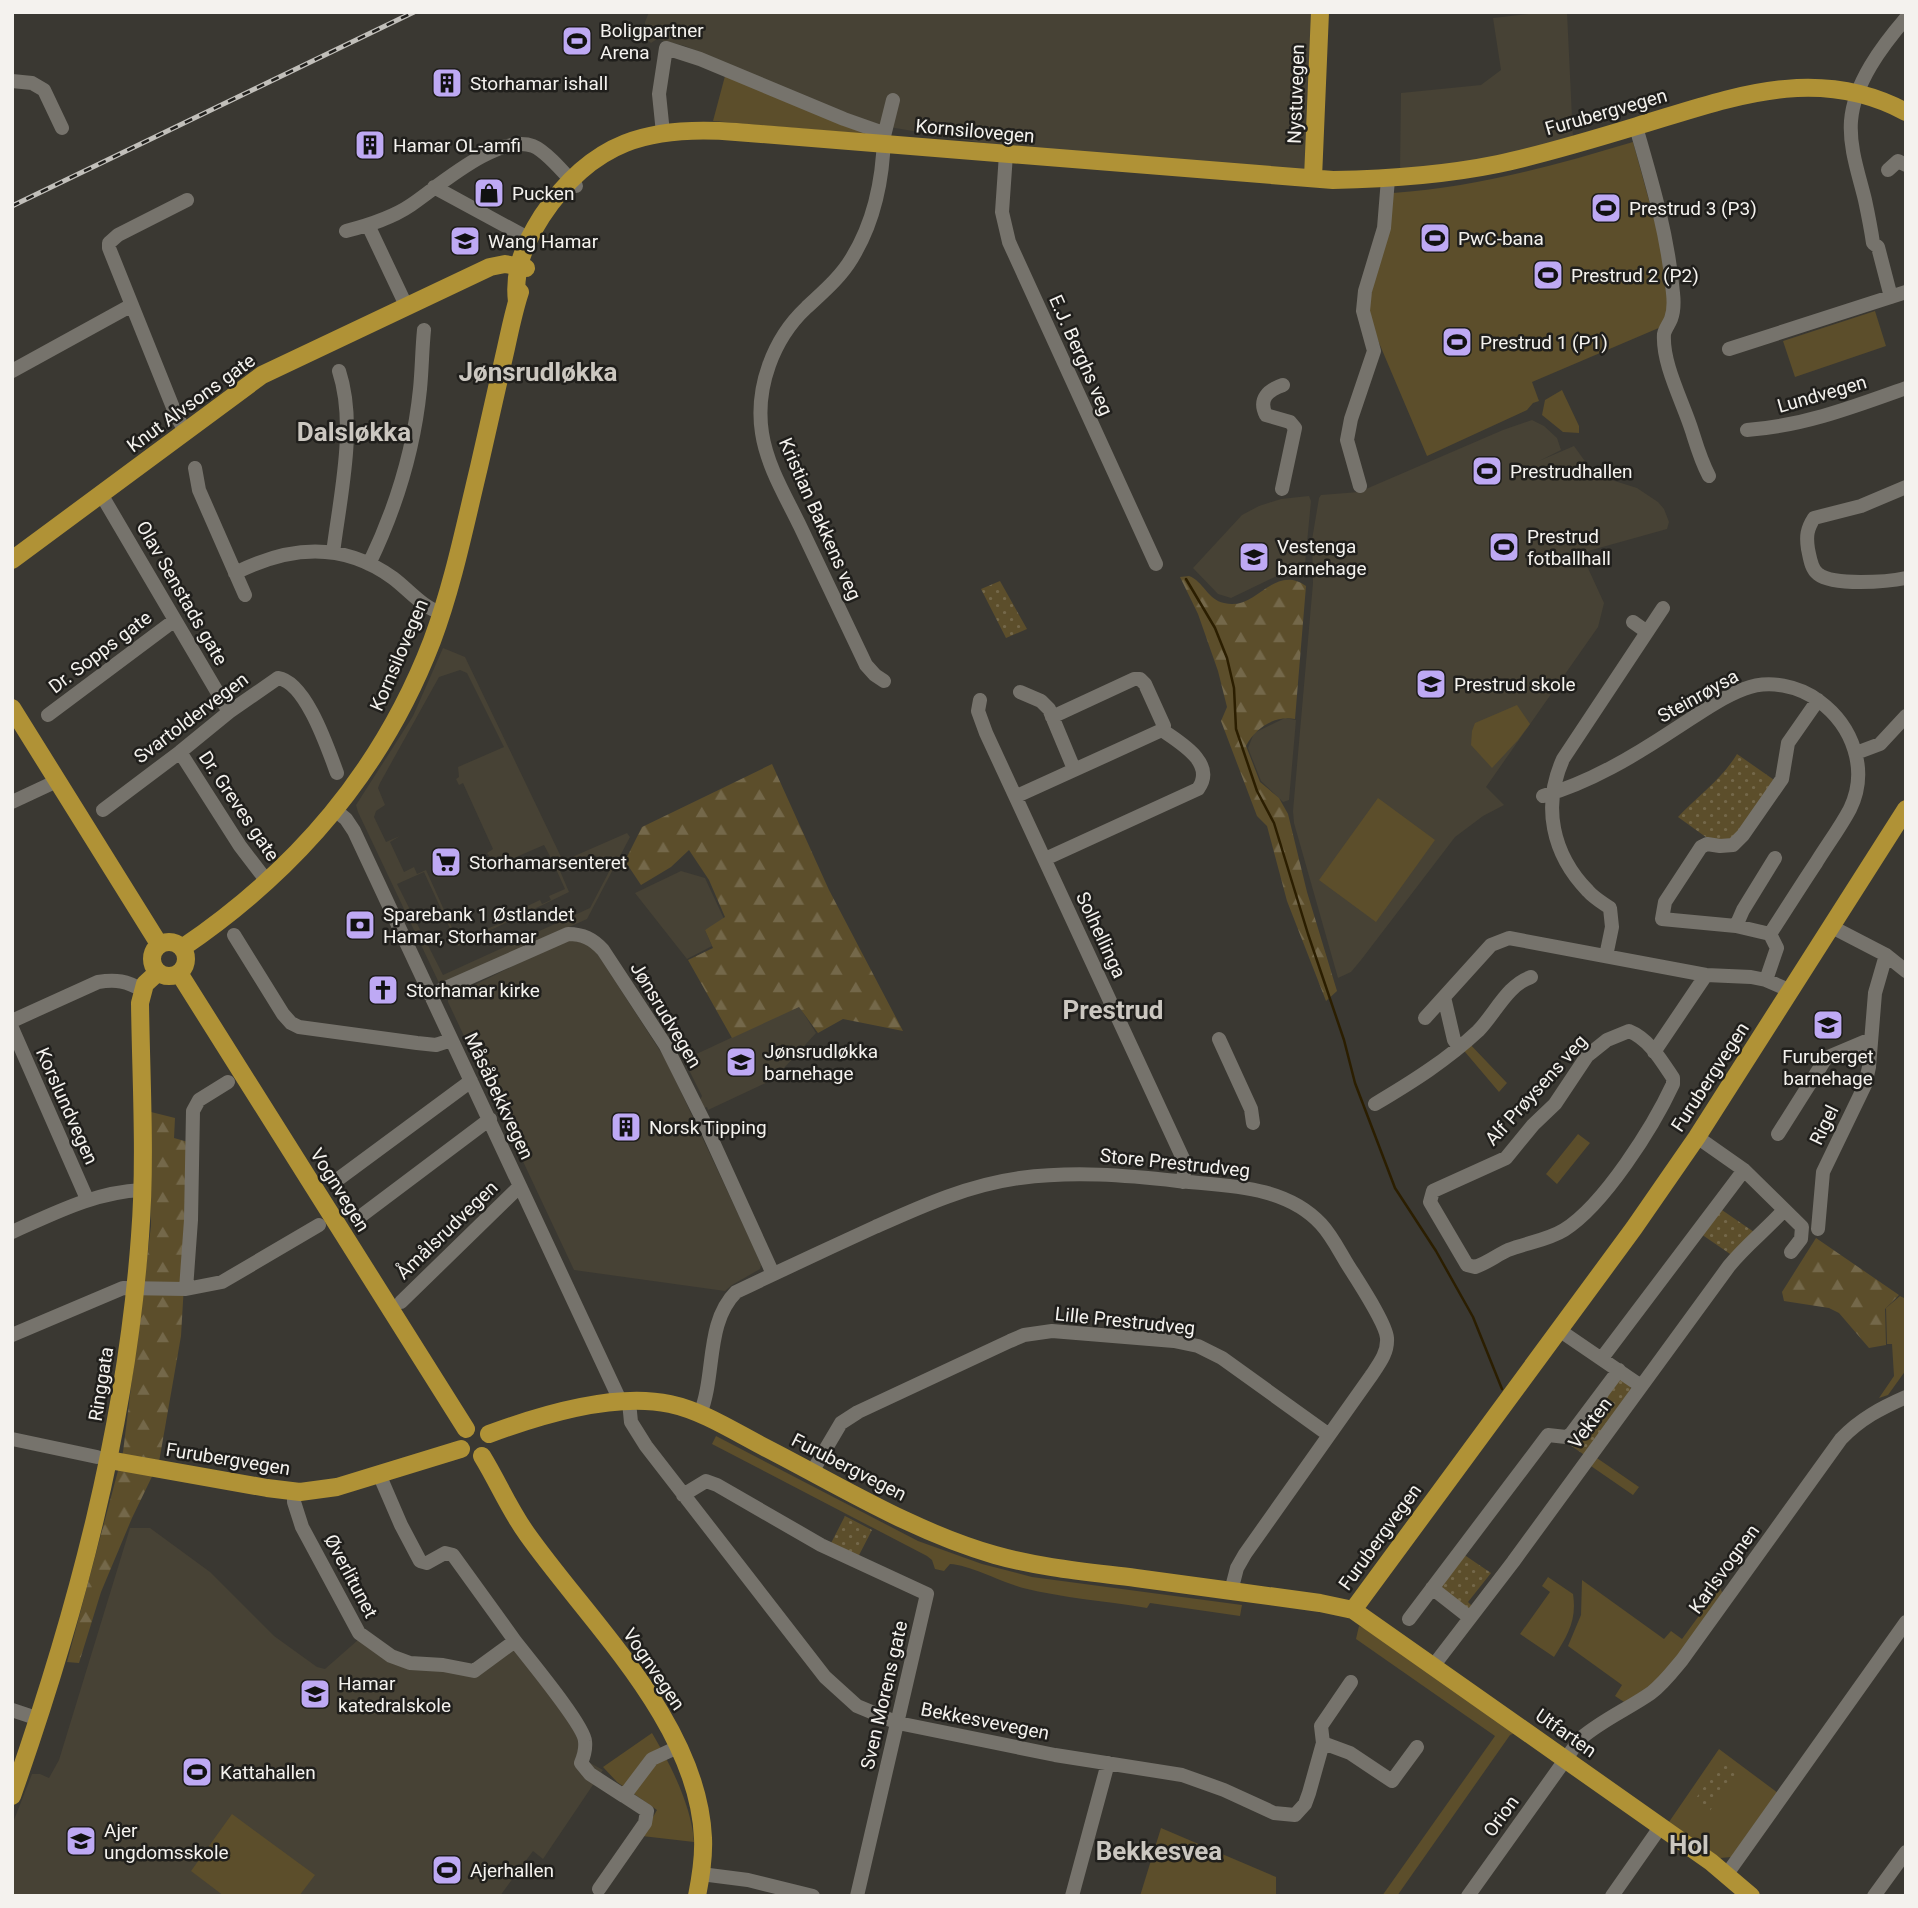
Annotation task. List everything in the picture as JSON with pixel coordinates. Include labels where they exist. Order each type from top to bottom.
[{"type":"main road","name":"Nystuvegen","points":[[1313,178],[1320,12]]},
{"type":"main road","name":"Furubergvegen","points":[[1313,178],[1388,179],[1497,164],[1636,127],[1705,105],[1781,88],[1807,86],[1858,93],[1880,99],[1906,112]]},
{"type":"main road","name":"Kornsilovegen","points":[[182,948],[307,843],[376,754],[403,705],[425,657],[458,554],[517,302],[528,238],[552,202],[604,153],[618,145],[663,132],[709,130],[884,140],[1006,155],[1313,178]]},
{"type":"main road","name":"Knut Alvsons gate","points":[[12,560],[251,382],[273,369],[489,267],[505,264],[522,267]]},
{"type":"main road","points":[[12,708],[159,944]]},
{"type":"main road","name":"Furubergvegen","points":[[489,1434],[543,1415],[588,1406],[624,1403],[669,1404],[700,1414],[919,1527],[962,1545],[1052,1567],[1320,1603],[1353,1610],[1697,1137],[1906,809]]},
{"type":"main road","points":[[170,942],[182,948],[186,960],[179,973],[165,976],[158,972],[151,959],[159,944],[170,942]]},
{"type":"main road","points":[[142,990],[158,972]]},
{"type":"main road","name":"Vognvegen","points":[[179,973],[466,1429]]},
{"type":"main road","name":"Ringgata","points":[[12,1796],[40,1718],[81,1576],[103,1459],[125,1375],[136,1287],[142,1190],[142,990]]},
{"type":"main road","points":[[479,1427],[489,1434],[490,1446],[482,1456],[471,1457],[461,1449],[460,1441],[466,1429],[479,1427]]},
{"type":"main road","name":"Furubergvegen","points":[[103,1459],[293,1491],[326,1489],[461,1449]]},
{"type":"main road","name":"Vognvegen","points":[[482,1456],[527,1535],[629,1665],[678,1747],[700,1811],[704,1848],[697,1896]]},
{"type":"main road","name":"Utfarten","points":[[1353,1610],[1661,1826],[1727,1874],[1751,1896]]},
{"type":"street","points":[[1891,297],[1878,247],[1873,243],[1853,148],[1851,122],[1858,93],[1881,50],[1906,18]]},
{"type":"street","points":[[663,132],[659,94],[666,48],[878,131],[884,140]]},
{"type":"street","points":[[12,81],[32,83],[44,90],[62,128]]},
{"type":"street","name":"Kornsilovegen","points":[[884,140],[893,100]]},
{"type":"street","points":[[1636,127],[1662,220],[1669,260],[1674,307],[1672,318],[1664,332],[1667,356],[1699,456],[1709,476]]},
{"type":"street","name":"Kristian Bakkens veg","points":[[884,140],[875,202],[860,244],[836,280],[805,309],[783,336],[769,366],[762,404],[762,432],[773,470],[866,665],[884,681]]},
{"type":"street","points":[[346,231],[389,217],[411,205],[456,171],[509,144],[519,142],[536,147],[573,183]]},
{"type":"street","name":"E.J. Berghs veg","points":[[1006,155],[1002,212],[1009,242],[1156,564]]},
{"type":"street","points":[[1888,170],[1898,161],[1906,165]]},
{"type":"street","points":[[1360,486],[1347,440],[1351,419],[1374,351],[1363,311],[1365,292],[1384,228],[1388,179]]},
{"type":"street","points":[[434,187],[524,236]]},
{"type":"street","points":[[185,431],[110,254],[109,243],[118,234],[187,200]]},
{"type":"street","points":[[368,225],[403,299]]},
{"type":"street","points":[[1729,349],[1906,292]]},
{"type":"street","points":[[12,371],[132,305]]},
{"type":"street","points":[[369,564],[387,526],[410,445],[420,388],[424,330]]},
{"type":"street","points":[[333,553],[346,424],[345,395],[339,371]]},
{"type":"street","points":[[1282,489],[1295,428],[1290,422],[1266,415],[1263,407],[1268,391],[1283,385]]},
{"type":"street","name":"Lundvegen","points":[[1747,430],[1777,427],[1826,416],[1906,388]]},
{"type":"street","points":[[195,468],[199,490],[245,595]]},
{"type":"street","points":[[1906,487],[1861,506],[1814,518],[1806,537],[1810,559],[1817,574],[1836,581],[1906,578]]},
{"type":"street","name":"Olav Senstads gate","points":[[101,494],[229,712]]},
{"type":"street","points":[[235,573],[260,561],[288,553],[333,553],[369,564],[441,613]]},
{"type":"street","points":[[1606,956],[1612,927],[1610,908],[1590,894],[1562,858],[1554,834],[1548,794],[1563,759],[1663,608]]},
{"type":"street","name":"Dr. Sopps gate","points":[[48,715],[175,620]]},
{"type":"street","points":[[1633,622],[1647,632]]},
{"type":"street","name":"Svartoldervegen","points":[[103,810],[229,712],[278,678],[291,682],[316,722],[337,774]]},
{"type":"street","points":[[1052,717],[1134,679],[1140,679],[1163,722],[1162,730]]},
{"type":"street","name":"Steinrøysa","points":[[1548,794],[1620,764],[1712,705],[1745,689],[1765,684],[1779,685],[1796,688],[1818,700],[1837,715],[1846,729],[1856,753],[1857,784],[1849,809],[1769,934]]},
{"type":"street","points":[[1020,692],[1041,701],[1052,717],[1074,769]]},
{"type":"street","name":"Solhellinga","points":[[980,700],[978,711],[986,733],[1185,1163],[1183,1182]]},
{"type":"street","points":[[1766,980],[1777,948],[1769,934],[1736,926],[1662,919],[1665,902],[1701,847],[1707,844],[1726,847],[1733,845],[1775,791],[1784,772],[1788,743],[1818,700]]},
{"type":"street","points":[[1856,753],[1881,744],[1906,716]]},
{"type":"street","points":[[1017,796],[1162,730]]},
{"type":"street","points":[[1045,859],[1198,789],[1203,776],[1198,760],[1186,746],[1162,730]]},
{"type":"street","name":"Dr. Greves gate","points":[[180,752],[240,846],[266,880]]},
{"type":"street","points":[[12,802],[57,780]]},
{"type":"street","name":"Måsåbekkvegen","points":[[335,810],[346,819],[354,831],[618,1396],[624,1403]]},
{"type":"street","points":[[1736,926],[1775,858]]},
{"type":"street","points":[[1832,926],[1886,955],[1906,971]]},
{"type":"street","name":"Jønsrudvegen","points":[[430,995],[568,934],[583,936],[597,943],[666,1046],[703,1120],[773,1275]]},
{"type":"street","points":[[234,935],[283,1014],[299,1027],[436,1045],[452,1040]]},
{"type":"street","points":[[1425,1018],[1491,945],[1508,938],[1706,975],[1751,977],[1766,980],[1791,991]]},
{"type":"street","name":"Rigel","points":[[1818,1229],[1823,1172],[1865,1085],[1875,993],[1886,955]]},
{"type":"street","points":[[1654,1052],[1706,975]]},
{"type":"street","points":[[1375,1104],[1418,1079],[1459,1047],[1479,1029],[1518,983],[1531,977]]},
{"type":"street","points":[[12,1021],[99,982],[129,982],[142,990]]},
{"type":"street","points":[[1444,997],[1454,1040],[1459,1047]]},
{"type":"street","name":"Korslundvegen","points":[[12,1028],[87,1199]]},
{"type":"street","name":"Alf Prøysens veg","points":[[1629,1031],[1641,1037],[1654,1052],[1673,1078],[1673,1084],[1646,1131],[1600,1197],[1576,1222],[1561,1232],[1506,1251],[1475,1268],[1467,1265],[1430,1202],[1433,1191],[1506,1158],[1555,1104],[1587,1056],[1607,1040],[1629,1031]]},
{"type":"street","points":[[1219,1039],[1251,1109],[1253,1123]]},
{"type":"street","name":"Rigel","points":[[1778,1135],[1826,1058],[1871,1039]]},
{"type":"street","points":[[337,1180],[471,1081]]},
{"type":"street","points":[[186,1289],[191,1220],[193,1111],[199,1100],[228,1082]]},
{"type":"street","points":[[361,1216],[490,1119]]},
{"type":"street","points":[[1697,1137],[1744,1170],[1802,1227],[1801,1239],[1791,1252]]},
{"type":"street","points":[[1602,1358],[1744,1170]]},
{"type":"street","name":"Store Prestrudveg","points":[[700,1414],[708,1391],[721,1312],[736,1292],[928,1203],[1004,1181],[1077,1173],[1183,1182],[1282,1196],[1298,1204],[1321,1225],[1363,1290],[1387,1335],[1386,1347],[1383,1358],[1245,1554],[1237,1568],[1231,1591]]},
{"type":"street","name":"Åmålsrudvegen","points":[[401,1302],[520,1186]]},
{"type":"street","points":[[12,1232],[87,1199],[120,1191],[142,1190]]},
{"type":"street","name":"Vekten","points":[[1434,1665],[1513,1562],[1729,1266],[1757,1234],[1766,1230],[1784,1210]]},
{"type":"street","points":[[12,1335],[123,1288],[186,1289],[222,1282],[319,1224]]},
{"type":"street","points":[[1559,1330],[1641,1386]]},
{"type":"street","name":"Lille Prestrudveg","points":[[811,1472],[841,1423],[858,1412],[1024,1335],[1052,1331],[1174,1341],[1208,1350],[1329,1435]]},
{"type":"street","points":[[1409,1619],[1548,1435],[1566,1437],[1571,1434],[1619,1370]]},
{"type":"street","name":"Karlsvognen","points":[[1566,1759],[1580,1739],[1593,1728],[1662,1684],[1841,1439],[1857,1423],[1874,1412],[1906,1397]]},
{"type":"street","name":"Bekkesvevegen","points":[[624,1403],[631,1422],[646,1447],[835,1687],[857,1706],[898,1723],[1055,1755],[1192,1777],[1274,1812],[1295,1815],[1305,1804],[1309,1793],[1323,1743],[1321,1726],[1351,1682]]},
{"type":"street","points":[[13,1438],[103,1459]]},
{"type":"street","points":[[379,1474],[420,1561],[427,1563],[445,1553],[453,1555],[577,1723],[586,1739],[581,1763],[590,1774],[647,1811],[645,1823],[599,1889]]},
{"type":"street","name":"Sven Morens gate","points":[[683,1494],[706,1482],[717,1485],[821,1545],[927,1594],[856,1896]]},
{"type":"street","name":"Øverlitunet","points":[[293,1491],[302,1527],[359,1633],[391,1656],[410,1662],[474,1671],[515,1641]]},
{"type":"street","points":[[1432,1588],[1469,1617]]},
{"type":"street","points":[[1727,1874],[1906,1622]]},
{"type":"street","points":[[12,1710],[40,1718]]},
{"type":"street","points":[[1323,1743],[1350,1753],[1392,1781],[1417,1747]]},
{"type":"street","points":[[624,1796],[652,1759],[678,1747]]},
{"type":"street","name":"Orion","points":[[1468,1896],[1566,1759]]},
{"type":"street","points":[[1072,1896],[1108,1763]]},
{"type":"street","points":[[1612,1896],[1661,1826]]},
{"type":"street","points":[[1874,1896],[1906,1852]]},
{"type":"street","points":[[701,1874],[748,1880],[813,1896]]},
{"type":"shaded area","points":[[649,12],[1319,12],[1312,172],[1006,147],[866,123],[685,46],[657,39],[651,43],[641,34]]},
{"type":"shaded area","points":[[1567,12],[1573,139],[1463,166],[1400,170],[1401,93],[1481,85],[1501,70],[1493,18]]},
{"type":"shaded area","name":"Prestrud skole","points":[[1532,420],[1544,426],[1557,438],[1561,450],[1539,461],[1574,446],[1592,471],[1599,476],[1637,488],[1658,502],[1669,522],[1667,529],[1581,553],[1604,603],[1598,627],[1486,787],[1504,805],[1483,816],[1455,837],[1361,960],[1351,972],[1338,978],[1294,823],[1293,811],[1313,583],[1312,540],[1319,498],[1321,495],[1359,492]]},
{"type":"shaded area","name":"Vestenga barnehage","points":[[1309,496],[1311,501],[1304,574],[1283,573],[1231,598],[1218,594],[1193,568],[1242,515],[1281,499]]},
{"type":"shaded area","points":[[443,648],[465,657],[563,861],[627,833],[630,837],[587,919],[440,985],[356,805],[413,716]],"holes":[[[460,670],[467,673],[504,747],[458,767],[459,777],[456,779],[459,785],[463,783],[493,849],[487,853],[494,863],[491,868],[544,845],[552,860],[555,860],[565,889],[549,896],[551,900],[542,904],[540,900],[511,914],[513,918],[458,941],[426,870],[417,874],[414,867],[404,872],[390,842],[400,836],[386,842],[374,817],[376,811],[385,805],[378,788],[380,783],[439,677]],[[591,854],[613,864],[590,908],[443,975],[397,884],[424,872],[458,946],[569,892],[560,871]]]},
{"type":"shaded area","points":[[1285,718],[1296,720],[1289,800],[1283,802],[1261,781],[1248,748],[1254,733]]},
{"type":"shaded area","points":[[681,871],[705,878],[725,921],[705,930],[712,946],[687,959],[635,893]]},
{"type":"shaded area","points":[[568,939],[590,945],[597,953],[666,1060],[755,1250],[760,1269],[725,1291],[574,1270],[448,1002],[448,998]]},
{"type":"shaded area","name":"Jønsrudløkka barnehage","points":[[799,1006],[816,1033],[774,1079],[708,1110],[707,1107],[704,1108],[700,1100],[702,1096],[689,1070],[695,1067],[690,1057]]},
{"type":"shaded area","name":"Hamar katedralskole","points":[[130,1528],[150,1528],[210,1572],[274,1636],[317,1667],[325,1669],[358,1640],[410,1666],[475,1674],[514,1645],[582,1741],[581,1758],[603,1770],[543,1859],[533,1851],[500,1896],[12,1896],[12,1825],[32,1774],[49,1778],[59,1760]]},
{"type":"green space","points":[[725,76],[863,131],[864,134],[713,121]]},
{"type":"green space","points":[[1633,142],[1662,248],[1669,312],[1661,327],[1532,382],[1539,401],[1527,410],[1427,456],[1371,324],[1369,304],[1393,193],[1454,186],[1514,174]]},
{"type":"green space","points":[[1875,311],[1886,346],[1795,377],[1783,341]]},
{"type":"green space","points":[[1562,390],[1579,426],[1579,433],[1563,432],[1542,415],[1545,400]]},
{"type":"green space","points":[[1189,576],[1218,601],[1235,604],[1246,601],[1284,580],[1294,580],[1306,586],[1295,719],[1280,719],[1266,724],[1246,746],[1260,782],[1279,798],[1288,814],[1307,892],[1337,991],[1326,1001],[1287,901],[1267,826],[1257,816],[1221,721],[1227,707],[1218,671],[1198,614],[1180,577]]},
{"type":"green space","points":[[1000,581],[1027,629],[1006,638],[981,589]]},
{"type":"green space","points":[[1517,705],[1530,724],[1492,768],[1471,745],[1475,723]]},
{"type":"green space","points":[[1737,754],[1777,782],[1734,840],[1710,840],[1678,817],[1717,780]]},
{"type":"green space","points":[[772,764],[829,890],[903,1031],[843,1019],[818,1033],[799,1007],[732,1038],[688,960],[713,948],[705,930],[725,917],[709,880],[689,850],[671,867],[641,885],[625,861],[642,827]]},
{"type":"green space","points":[[1378,798],[1435,840],[1376,922],[1319,880]]},
{"type":"green space","points":[[1466,1040],[1507,1083],[1499,1092],[1460,1046]]},
{"type":"green space","points":[[151,1112],[175,1118],[174,1138],[188,1142],[188,1216],[181,1336],[159,1462],[101,1592],[79,1663],[67,1662],[123,1452],[151,1226]]},
{"type":"green space","points":[[1578,1134],[1590,1143],[1557,1184],[1546,1174]]},
{"type":"green space","points":[[1719,1208],[1754,1232],[1733,1256],[1701,1234]]},
{"type":"green space","points":[[1816,1238],[1899,1295],[1885,1309],[1886,1345],[1869,1348],[1839,1313],[1829,1308],[1784,1301],[1782,1292]]},
{"type":"green space","points":[[1900,1296],[1906,1299],[1906,1370],[1888,1395],[1879,1398],[1894,1376],[1892,1344],[1887,1344],[1886,1308]]},
{"type":"green space","points":[[1618,1377],[1629,1384],[1632,1391],[1586,1456],[1564,1441]]},
{"type":"green space","points":[[716,1436],[918,1541],[982,1564],[1032,1577],[1242,1605],[1240,1616],[1150,1603],[1147,1608],[1053,1594],[1023,1588],[958,1565],[950,1564],[944,1571],[935,1569],[932,1560],[927,1556],[712,1444]]},
{"type":"green space","points":[[1594,1456],[1639,1487],[1633,1495],[1588,1464]]},
{"type":"green space","points":[[845,1516],[872,1530],[857,1559],[829,1547]]},
{"type":"green space","points":[[1463,1554],[1491,1573],[1468,1602],[1473,1607],[1470,1610],[1442,1592],[1441,1582]]},
{"type":"green space","points":[[1548,1577],[1573,1594],[1574,1603],[1570,1627],[1554,1657],[1520,1634],[1550,1592],[1542,1586]]},
{"type":"green space","points":[[1582,1580],[1664,1639],[1671,1631],[1682,1639],[1717,1591],[1710,1586],[1712,1584],[1720,1588],[1723,1594],[1673,1664],[1648,1688],[1624,1702],[1615,1696],[1622,1685],[1568,1646],[1581,1615]]},
{"type":"green space","points":[[1359,1626],[1371,1631],[1515,1733],[1510,1735],[1397,1896],[1382,1896],[1495,1736],[1356,1639]]},
{"type":"green space","points":[[652,1733],[685,1800],[694,1842],[642,1836],[657,1810],[617,1782],[603,1767]]},
{"type":"green space","points":[[1719,1749],[1778,1793],[1732,1857],[1720,1858],[1669,1822]]},
{"type":"green space","points":[[1722,1761],[1737,1772],[1709,1812],[1694,1801]]},
{"type":"green space","points":[[232,1814],[315,1875],[299,1896],[224,1896],[191,1871]]},
{"type":"green space","points":[[1161,1828],[1276,1877],[1276,1896],[1140,1896]]},
{"type":"waterway","points":[[1186,579],[1215,628],[1227,658],[1234,688],[1236,729],[1257,791],[1274,823],[1344,1040],[1355,1083],[1395,1188],[1436,1251],[1473,1317],[1502,1389]]},
{"type":"railway","points":[[12,206],[414,12]]},
{"type":"place","name":"Boligpartner Arena","points":[[577,41]]},
{"type":"place","name":"Storhamar ishall","points":[[447,83]]},
{"type":"place","name":"Hamar OL-amfi","points":[[370,145]]},
{"type":"place","name":"Pucken","points":[[489,193]]},
{"type":"place","name":"Prestrud 3 (P3)","points":[[1606,208]]},
{"type":"place","name":"PwC-bana","points":[[1435,238]]},
{"type":"place","name":"Wang Hamar","points":[[465,241]]},
{"type":"place","name":"Prestrud 2 (P2)","points":[[1548,275]]},
{"type":"place","name":"Prestrud 1 (P1)","points":[[1457,342]]},
{"type":"place","name":"Prestrudhallen","points":[[1487,471]]},
{"type":"place","name":"Prestrud fotballhall","points":[[1504,547]]},
{"type":"place","name":"Vestenga barnehage","points":[[1254,557]]},
{"type":"place","name":"Prestrud skole","points":[[1431,684]]},
{"type":"place","name":"Storhamarsenteret","points":[[446,862]]},
{"type":"place","name":"Sparebank 1 Østlandet Hamar, Storhamar","points":[[360,925]]},
{"type":"place","name":"Storhamar kirke","points":[[383,990]]},
{"type":"place","name":"Furuberget barnehage","points":[[1828,1025]]},
{"type":"place","name":"Jønsrudløkka barnehage","points":[[741,1062]]},
{"type":"place","name":"Norsk Tipping","points":[[626,1127]]},
{"type":"place","name":"Hamar katedralskole","points":[[315,1694]]},
{"type":"place","name":"Kattahallen","points":[[197,1772]]},
{"type":"place","name":"Ajer ungdomsskole","points":[[81,1841]]},
{"type":"place","name":"Ajerhallen","points":[[447,1870]]},
{"type":"district","name":"Jønsrudløkka","points":[[538,372]]},
{"type":"district","name":"Dalsløkka","points":[[354,432]]},
{"type":"district","name":"Prestrud","points":[[1113,1010]]},
{"type":"district","name":"Hol","points":[[1689,1845]]},
{"type":"district","name":"Bekkesvea","points":[[1159,1851]]}]
